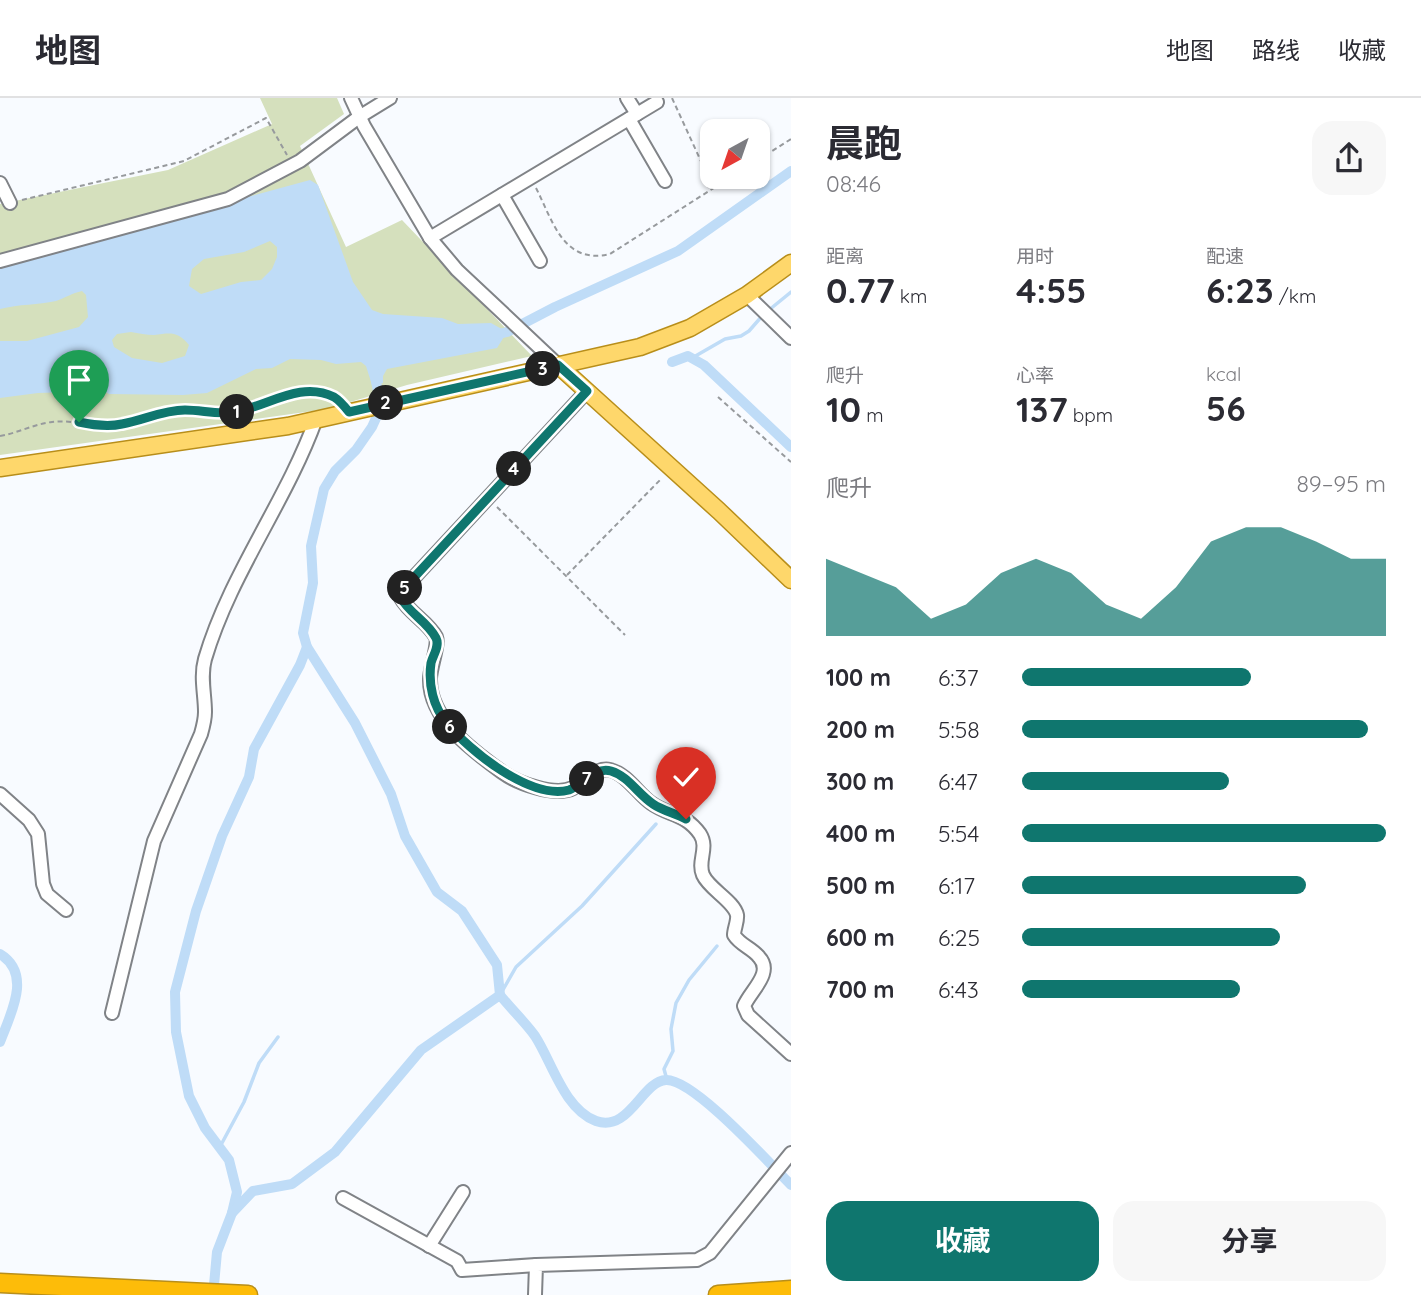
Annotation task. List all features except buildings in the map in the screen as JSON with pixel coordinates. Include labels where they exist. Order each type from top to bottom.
[{"type":"highway","points":[[0,1283],[248,1295]]},
{"type":"highway","points":[[719,1295],[791,1290]]},
{"type":"main road","points":[[0,468],[288,426],[640,347],[690,328],[747,295],[791,263]]},
{"type":"main road","points":[[558,365],[791,580]]},
{"type":"street","points":[[351,98],[359,117],[430,238],[457,270],[558,365]]},
{"type":"street","points":[[0,261],[228,199],[292,165],[390,98]]},
{"type":"street","points":[[627,98],[633,117],[665,181]]},
{"type":"street","points":[[430,238],[657,102]]},
{"type":"street","points":[[0,183],[10,203]]},
{"type":"street","points":[[502,195],[540,261]]},
{"type":"street","points":[[747,295],[791,338]]},
{"type":"street","points":[[587,391],[407,585],[401,598],[406,607],[436,638],[429,682],[446,723],[505,774],[526,785],[559,791],[571,789],[599,771],[610,770],[623,777],[650,802],[686,819],[701,835],[705,845],[701,870],[705,879],[735,910],[738,917],[733,936],[761,957],[765,970],[744,1006],[748,1015],[791,1054]]},
{"type":"street","points":[[113,1013],[154,841],[201,734],[205,715],[202,678],[204,660],[232,589],[302,458],[316,419]]},
{"type":"street","points":[[0,794],[29,820],[38,834],[43,884],[47,894],[66,910]]},
{"type":"street","points":[[343,1198],[457,1261],[463,1270],[696,1260],[718,1246],[734,1221],[791,1153]]},
{"type":"street","points":[[429,1246],[463,1192]]},
{"type":"street","points":[[535,1295],[536,1265]]},
{"type":"path","points":[[672,98],[710,181],[708,192]]},
{"type":"path","points":[[10,203],[184,161],[266,118],[292,165]]},
{"type":"path","points":[[770,152],[791,139]]},
{"type":"path","points":[[531,178],[563,240],[572,249],[586,256],[597,257],[610,254],[713,189]]},
{"type":"path","points":[[0,436],[52,422],[120,425],[159,412],[185,410],[231,413],[260,406],[286,394],[313,391],[335,397],[349,412]]},
{"type":"path","points":[[718,397],[791,462]]},
{"type":"path","points":[[567,576],[671,468]]},
{"type":"path","points":[[487,498],[625,635]]},
{"type":"green space","points":[[260,98],[337,98],[344,114],[300,146],[346,247],[402,220],[532,356],[407,385],[327,409],[0,455],[0,204],[168,170],[272,124]]},
{"type":"water","points":[[310,180],[318,185],[353,282],[372,310],[383,314],[442,318],[458,324],[491,323],[507,332],[497,348],[387,369],[383,383],[372,385],[366,366],[361,362],[336,364],[321,360],[290,359],[272,368],[256,369],[207,393],[109,394],[104,391],[38,393],[0,398],[0,341],[27,341],[79,327],[88,317],[86,295],[82,291],[56,301],[0,309],[0,264]],"holes":[[[270,241],[277,247],[277,257],[272,269],[261,280],[241,282],[201,294],[189,286],[192,269],[204,259],[244,252]],[[117,334],[173,334],[189,345],[185,356],[162,363],[132,358],[114,347],[112,340]]]},
{"type":"waterway","points":[[495,335],[507,332],[678,251],[791,171]]},
{"type":"waterway","points":[[769,310],[791,292]]},
{"type":"waterway","points":[[692,358],[725,339],[741,336],[763,315]]},
{"type":"waterway","points":[[672,362],[688,356],[704,365],[791,447]]},
{"type":"waterway","points":[[374,371],[382,412],[324,489],[311,546],[313,583],[303,633],[307,647],[355,723],[391,794],[405,836],[437,892],[462,911],[497,965],[500,995]]},
{"type":"waterway","points":[[232,1213],[237,1192],[229,1160],[205,1128],[189,1096],[176,1032],[175,992],[196,911],[222,836],[249,777],[254,749],[307,647]]},
{"type":"waterway","points":[[500,995],[516,967],[582,906],[656,824]]},
{"type":"waterway","points":[[667,1080],[664,1069],[673,1051],[671,1029],[676,1003],[689,980],[717,946]]},
{"type":"waterway","points":[[0,954],[10,962],[17,984],[13,1008],[0,1042]]},
{"type":"waterway","points":[[214,1285],[217,1252],[232,1213],[253,1191],[292,1184],[335,1152],[421,1050],[500,995],[535,1036],[567,1096],[585,1115],[607,1123],[617,1120],[657,1083],[666,1080],[679,1083],[731,1124],[791,1185]]},
{"type":"waterway","points":[[217,1144],[222,1143],[244,1102],[259,1063],[278,1037]]},
{"type":"route","points":[[79,422],[100,426],[120,425],[159,412],[185,410],[231,413],[251,409],[286,394],[313,391],[335,397],[349,412],[558,365],[587,391],[407,585],[401,598],[406,607],[436,638],[429,682],[435,704],[446,723],[505,774],[526,785],[559,791],[571,789],[599,771],[610,770],[623,777],[659,808],[686,819]]}]
